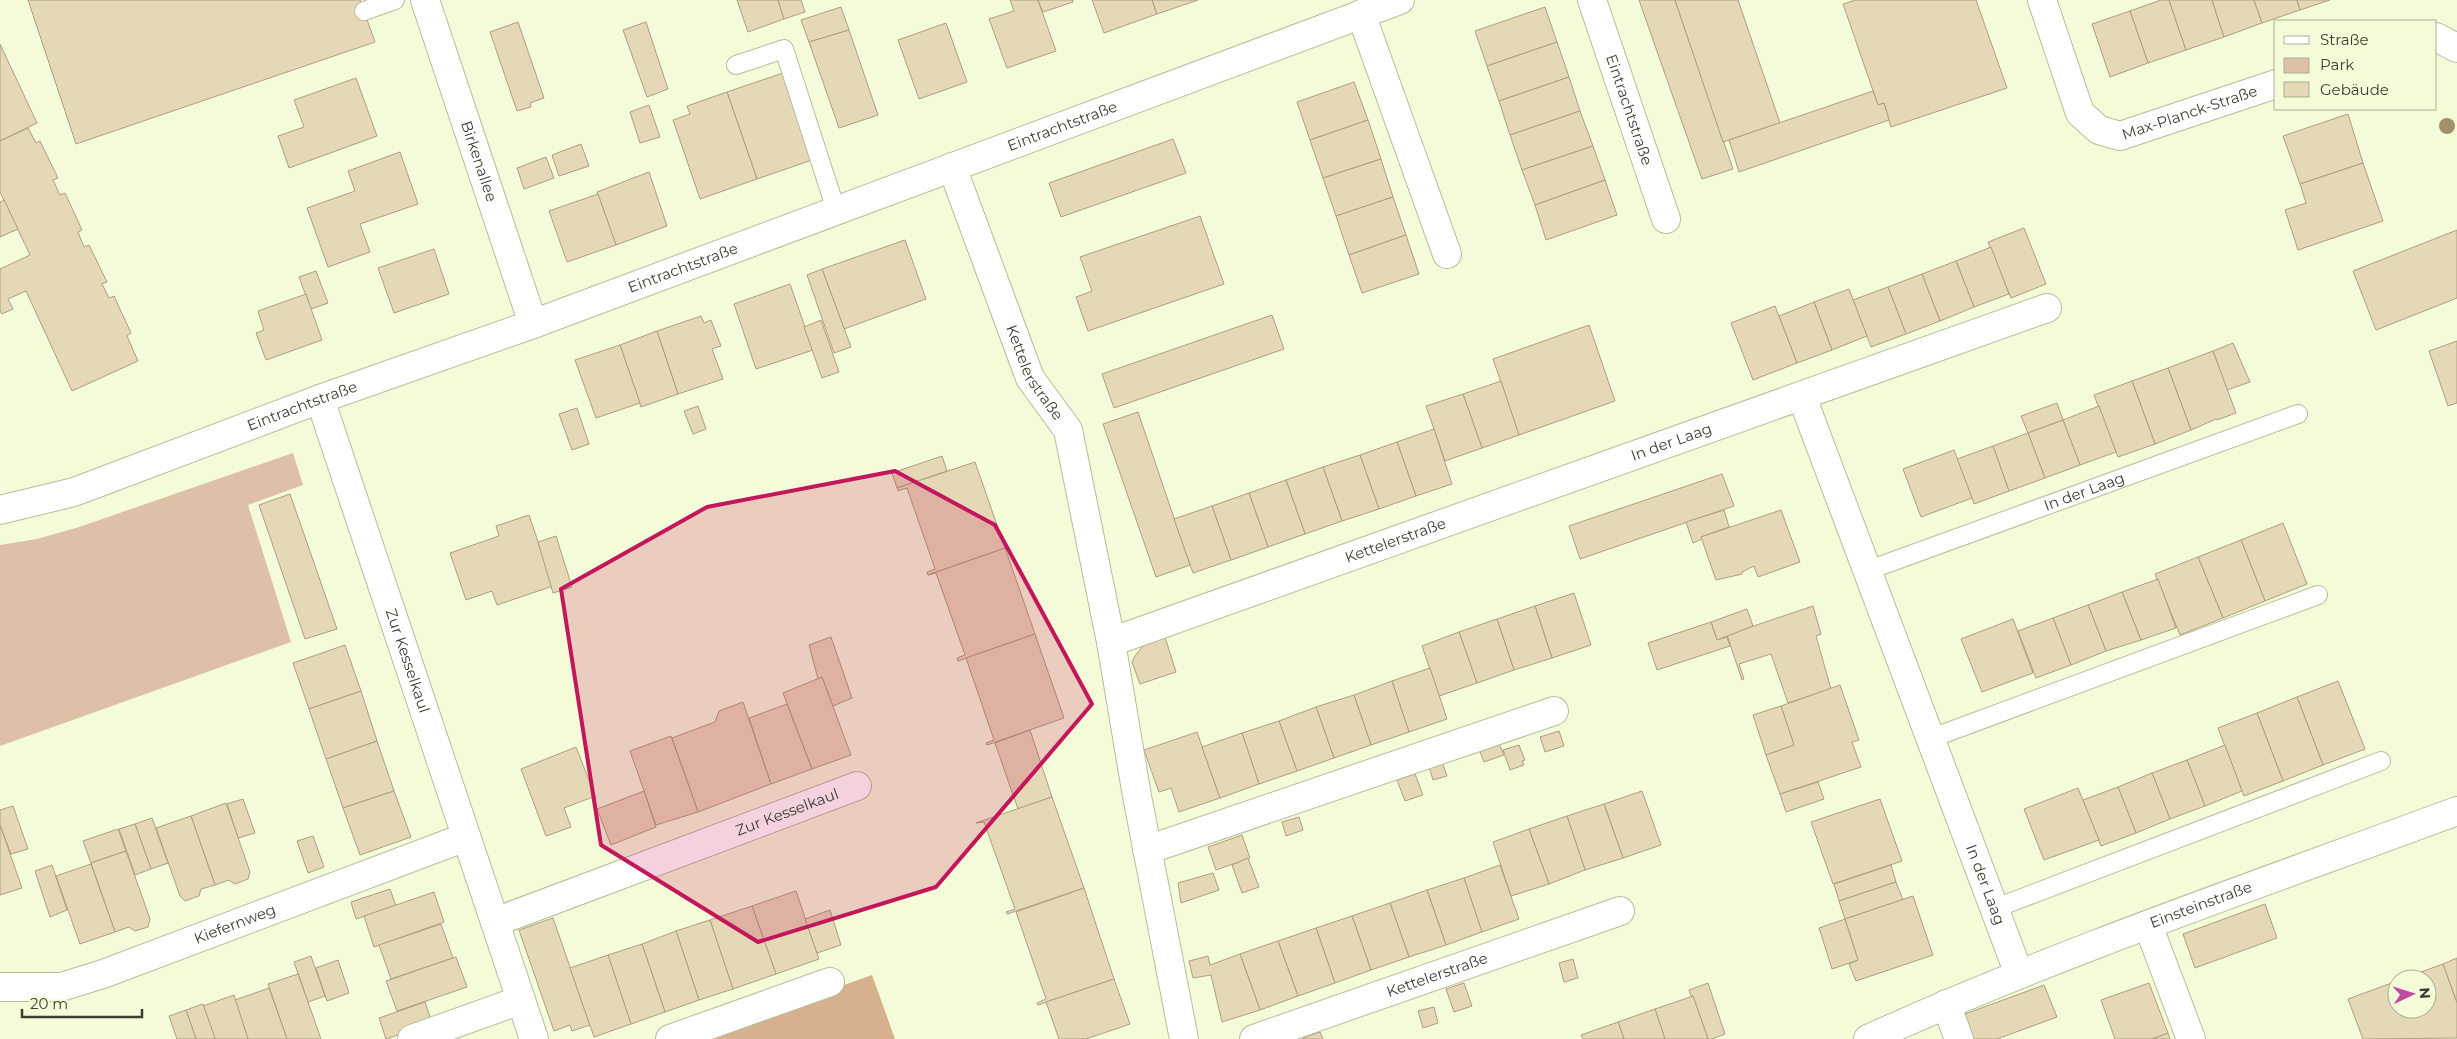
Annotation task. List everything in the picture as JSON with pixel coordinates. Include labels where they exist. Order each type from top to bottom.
[{"type":"street","name":"Birkenallee","points":[[425,0],[533,324]]},
{"type":"street","name":"Eintrachtstraße","points":[[0,510],[74,492],[320,399],[533,324],[1400,0]]},
{"type":"street","name":"Eintrachtstraße","points":[[1592,0],[1666,219]]},
{"type":"street","name":"Max-Planck-Straße","points":[[2042,0],[2080,113],[2099,130],[2120,136],[2274,85]]},
{"type":"street","points":[[1361,14],[1447,254]]},
{"type":"street","points":[[2437,38],[2457,48]]},
{"type":"street","name":"Kettelerstraße","points":[[952,167],[1030,378],[1068,430],[1111,642],[1147,850],[1184,1039]]},
{"type":"street","name":"In der Laag","points":[[1540,490],[2047,308]]},
{"type":"street","name":"In der Laag","points":[[1802,397],[1869,570],[2019,974]]},
{"type":"street","name":"Zur Kesselkaul","points":[[320,399],[534,1039]]},
{"type":"street","name":"Kettelerstraße","points":[[1111,642],[1540,490]]},
{"type":"street","points":[[1147,850],[1554,711]]},
{"type":"street","name":"Zur Kesselkaul","points":[[495,922],[857,786]]},
{"type":"street","name":"Einsteinstraße","points":[[1868,1039],[2019,974],[2457,811]]},
{"type":"street","name":"Kiefernweg","points":[[0,987],[61,987],[103,974],[466,837]]},
{"type":"street","name":"Kettelerstraße","points":[[1254,1039],[1620,911]]},
{"type":"street","points":[[2148,925],[2191,1039]]},
{"type":"street","points":[[670,1039],[830,982]]},
{"type":"street","points":[[412,1039],[521,1000]]},
{"type":"street","points":[[1946,1004],[1959,1039]]},
{"type":"lane","points":[[364,11],[395,0]]},
{"type":"lane","points":[[736,65],[784,49],[836,210]]},
{"type":"lane","name":"In der Laag","points":[[1869,570],[2298,414]]},
{"type":"lane","points":[[1932,738],[2318,595]]},
{"type":"lane","points":[[1996,908],[2381,761]]},
{"type":"highlighted area","points":[[895,471],[995,525],[1092,704],[936,887],[758,942],[601,845],[561,589],[707,507]]},
{"type":"green space","points":[[293,453],[303,485],[248,505],[291,642],[0,746],[0,545],[37,539],[79,527]]},
{"type":"shaded area","points":[[872,975],[895,1039],[693,1039]]},
{"type":"building","points":[[28,0],[360,0],[375,42],[76,144]]},
{"type":"building","points":[[737,0],[778,0],[784,19],[748,32]]},
{"type":"building","points":[[778,0],[801,0],[805,12],[784,19]]},
{"type":"building","points":[[1010,0],[1038,0],[1056,51],[1007,68],[989,19],[1014,11]]},
{"type":"building","points":[[1038,0],[1073,0],[1073,2],[1043,12]]},
{"type":"building","points":[[1092,0],[1152,0],[1157,14],[1104,33]]},
{"type":"building","points":[[1152,0],[1198,0],[1157,14]]},
{"type":"building","points":[[1639,0],[1675,0],[1733,169],[1702,179]]},
{"type":"building","points":[[1675,0],[1738,0],[1780,123],[1723,142]]},
{"type":"building","points":[[1856,0],[1976,0],[2007,88],[1891,127],[1884,103],[1878,105],[1843,4]]},
{"type":"building","points":[[2161,0],[2169,0],[2186,50],[2148,63],[2130,11]]},
{"type":"building","points":[[2169,0],[2212,0],[2224,37],[2186,50]]},
{"type":"building","points":[[2212,0],[2254,0],[2262,23],[2224,37]]},
{"type":"building","points":[[2254,0],[2297,0],[2300,10],[2262,23]]},
{"type":"building","points":[[2297,0],[2330,0],[2300,10]]},
{"type":"building","points":[[841,7],[849,30],[809,42],[801,20]]},
{"type":"building","points":[[1545,7],[1557,42],[1487,66],[1475,31]]},
{"type":"building","points":[[2130,11],[2148,63],[2110,77],[2092,24]]},
{"type":"building","points":[[518,22],[544,98],[530,103],[531,107],[517,111],[490,32]]},
{"type":"building","points":[[646,22],[668,89],[647,97],[623,30]]},
{"type":"building","points":[[946,23],[967,82],[919,99],[898,40]]},
{"type":"building","points":[[849,30],[878,115],[839,128],[809,42]]},
{"type":"building","points":[[1557,42],[1569,77],[1499,101],[1487,66]]},
{"type":"building","points":[[0,44],[37,123],[0,141]]},
{"type":"building","points":[[783,73],[812,160],[757,179],[727,92]]},
{"type":"building","points":[[1569,77],[1580,111],[1510,135],[1499,101]]},
{"type":"building","points":[[356,78],[377,136],[289,168],[278,136],[304,127],[294,100]]},
{"type":"building","points":[[1354,82],[1368,120],[1310,140],[1297,102]]},
{"type":"building","points":[[1873,91],[1878,105],[1884,103],[1889,120],[1739,172],[1729,140]]},
{"type":"building","points":[[727,92],[757,179],[700,199],[673,120],[690,114],[687,106]]},
{"type":"building","points":[[649,105],[660,137],[640,143],[630,112]]},
{"type":"building","points":[[1580,111],[1593,146],[1522,170],[1510,135]]},
{"type":"building","points":[[2348,114],[2363,163],[2300,184],[2283,136]]},
{"type":"building","points":[[1368,120],[1381,159],[1323,178],[1310,140]]},
{"type":"building","points":[[28,128],[36,143],[40,141],[58,178],[53,180],[60,195],[65,193],[82,230],[78,232],[84,247],[89,245],[107,282],[102,284],[109,298],[114,296],[131,333],[127,336],[138,361],[72,391],[26,291],[8,299],[13,309],[2,314],[0,311],[0,269],[30,255],[0,192],[0,141]]},
{"type":"building","points":[[1173,139],[1186,173],[1061,217],[1049,183]]},
{"type":"building","points":[[581,144],[589,166],[559,176],[552,155]]},
{"type":"building","points":[[1593,146],[1605,180],[1535,205],[1522,170]]},
{"type":"building","points":[[400,152],[418,204],[360,224],[370,252],[328,267],[307,208],[355,191],[348,171]]},
{"type":"building","points":[[546,157],[554,178],[524,189],[517,168]]},
{"type":"building","points":[[1381,159],[1393,197],[1336,216],[1323,178]]},
{"type":"building","points":[[2363,163],[2383,221],[2298,250],[2285,210],[2306,203],[2300,184]]},
{"type":"building","points":[[649,172],[667,226],[616,245],[597,192]]},
{"type":"building","points":[[1605,180],[1617,215],[1546,240],[1535,205]]},
{"type":"building","points":[[598,194],[616,245],[567,262],[549,211]]},
{"type":"building","points":[[1393,197],[1406,235],[1349,255],[1336,216]]},
{"type":"building","points":[[4,200],[18,229],[0,237],[0,202]]},
{"type":"building","points":[[1200,216],[1224,284],[1088,331],[1076,297],[1092,291],[1080,257]]},
{"type":"building","points":[[2024,228],[2046,284],[2011,298],[1988,242]]},
{"type":"building","points":[[2457,230],[2457,298],[2376,330],[2353,271]]},
{"type":"building","points":[[1406,235],[1419,274],[1362,293],[1349,255]]},
{"type":"building","points":[[905,240],[926,299],[844,329],[822,269]]},
{"type":"building","points":[[1991,247],[2009,294],[1974,307],[1956,261]]},
{"type":"building","points":[[434,249],[449,294],[394,313],[378,268]]},
{"type":"building","points":[[1956,261],[1974,307],[1940,321],[1922,274]]},
{"type":"building","points":[[822,269],[851,347],[834,353],[807,275]]},
{"type":"building","points":[[316,271],[328,303],[311,309],[299,277]]},
{"type":"building","points":[[1922,274],[1940,321],[1906,334],[1888,287]]},
{"type":"building","points":[[790,284],[813,350],[756,369],[734,304]]},
{"type":"building","points":[[1888,287],[1906,334],[1871,347],[1853,300]]},
{"type":"building","points":[[1849,289],[1867,336],[1832,350],[1814,302]]},
{"type":"building","points":[[306,294],[322,340],[266,360],[256,333],[264,330],[258,311]]},
{"type":"building","points":[[1814,302],[1832,350],[1797,363],[1779,316]]},
{"type":"building","points":[[1775,306],[1797,363],[1753,380],[1731,323]]},
{"type":"building","points":[[1272,315],[1284,349],[1114,408],[1102,374]]},
{"type":"building","points":[[701,316],[704,323],[711,320],[721,346],[712,349],[723,379],[678,394],[657,331]]},
{"type":"building","points":[[821,320],[839,372],[822,378],[804,327]]},
{"type":"building","points":[[1589,325],[1615,401],[1519,435],[1493,359]]},
{"type":"building","points":[[657,331],[678,394],[641,407],[620,345]]},
{"type":"building","points":[[2457,341],[2457,403],[2448,406],[2429,351]]},
{"type":"building","points":[[2233,343],[2250,382],[2227,390],[2213,351]]},
{"type":"building","points":[[620,345],[640,403],[596,418],[575,360]]},
{"type":"building","points":[[2213,351],[2236,413],[2191,430],[2168,368]]},
{"type":"building","points":[[2168,368],[2191,430],[2155,444],[2132,381]]},
{"type":"building","points":[[1501,381],[1519,435],[1482,448],[1463,394]]},
{"type":"building","points":[[2132,381],[2155,444],[2118,457],[2094,395]]},
{"type":"building","points":[[1463,394],[1482,448],[1445,461],[1426,406]]},
{"type":"building","points":[[2057,403],[2063,420],[2028,433],[2021,416]]},
{"type":"building","points":[[698,406],[706,429],[693,434],[684,411]]},
{"type":"building","points":[[2099,406],[2116,452],[2080,465],[2063,420]]},
{"type":"building","points":[[577,408],[589,444],[572,450],[559,414]]},
{"type":"building","points":[[1138,412],[1190,565],[1156,577],[1103,424]]},
{"type":"building","points":[[2063,420],[2080,465],[2045,478],[2028,433]]},
{"type":"building","points":[[1434,429],[1452,484],[1416,496],[1397,442]]},
{"type":"building","points":[[2028,433],[2045,478],[2009,491],[1993,446]]},
{"type":"building","points":[[1397,442],[1416,496],[1379,509],[1360,455]]},
{"type":"building","points":[[1993,446],[2009,491],[1974,504],[1957,459]]},
{"type":"building","points":[[1954,450],[1972,498],[1921,517],[1903,469]]},
{"type":"building","points":[[1360,455],[1379,509],[1342,521],[1323,467]]},
{"type":"building","points":[[942,456],[947,471],[897,488],[892,473]]},
{"type":"building","points":[[975,462],[1005,548],[928,575],[927,572],[935,569],[907,488],[898,491],[897,488]]},
{"type":"building","points":[[1323,467],[1342,521],[1305,534],[1286,480]]},
{"type":"building","points":[[1722,474],[1734,506],[1580,559],[1569,526]]},
{"type":"building","points":[[1286,480],[1305,534],[1268,547],[1249,493]]},
{"type":"building","points":[[1249,493],[1268,547],[1231,560],[1212,506]]},
{"type":"building","points":[[290,494],[337,629],[305,639],[259,505]]},
{"type":"building","points":[[1212,506],[1231,560],[1193,573],[1174,519]]},
{"type":"building","points":[[1724,510],[1729,527],[1701,537],[1702,539],[1693,543],[1686,522]]},
{"type":"building","points":[[1781,510],[1800,562],[1758,577],[1754,566],[1742,572],[1742,574],[1716,580],[1701,537]]},
{"type":"building","points":[[529,515],[553,586],[497,605],[492,591],[466,600],[450,553],[499,536],[496,526]]},
{"type":"building","points":[[2283,523],[2307,584],[2265,601],[2241,540]]},
{"type":"building","points":[[556,536],[572,587],[553,593],[538,542]]},
{"type":"building","points":[[2241,540],[2265,601],[2223,618],[2198,557]]},
{"type":"building","points":[[1005,548],[1035,634],[958,661],[957,658],[965,655],[936,573],[928,575]]},
{"type":"building","points":[[2198,557],[2223,618],[2180,635],[2155,574]]},
{"type":"building","points":[[2158,579],[2176,628],[2141,640],[2122,592]]},
{"type":"building","points":[[2122,592],[2141,640],[2106,651],[2088,605]]},
{"type":"building","points":[[1574,593],[1591,645],[1552,658],[1535,606]]},
{"type":"building","points":[[2088,605],[2106,651],[2071,665],[2053,618]]},
{"type":"building","points":[[1535,606],[1552,658],[1514,670],[1497,619]]},
{"type":"building","points":[[1813,606],[1821,634],[1816,636],[1831,689],[1788,703],[1771,654],[1739,664],[1744,679],[1742,680],[1727,635]]},
{"type":"building","points":[[1747,609],[1753,626],[1717,640],[1711,622]]},
{"type":"building","points":[[2053,618],[2071,665],[2036,678],[2018,631]]},
{"type":"building","points":[[1497,619],[1514,670],[1477,683],[1459,632]]},
{"type":"building","points":[[2013,619],[2033,673],[1982,692],[1961,639]]},
{"type":"building","points":[[1711,622],[1717,640],[1727,637],[1730,646],[1657,670],[1648,643]]},
{"type":"building","points":[[1459,632],[1477,683],[1439,696],[1422,646]]},
{"type":"building","points":[[1035,634],[1064,718],[987,745],[986,743],[994,740],[966,658]]},
{"type":"building","points":[[831,637],[852,698],[833,706],[822,677],[818,679],[809,645]]},
{"type":"building","points":[[1165,637],[1176,672],[1140,684],[1132,662],[1135,656],[1142,647]]},
{"type":"building","points":[[345,645],[361,691],[309,709],[293,663]]},
{"type":"building","points":[[1430,668],[1447,719],[1409,732],[1392,681]]},
{"type":"building","points":[[822,677],[851,755],[812,769],[783,693]]},
{"type":"building","points":[[1392,681],[1409,732],[1371,745],[1354,695]]},
{"type":"building","points":[[2338,681],[2365,749],[2323,765],[2297,697]]},
{"type":"building","points":[[1840,685],[1859,740],[1852,742],[1861,767],[1780,794],[1766,755],[1794,745],[1781,706]]},
{"type":"building","points":[[361,691],[377,741],[326,759],[309,709]]},
{"type":"building","points":[[1354,695],[1371,745],[1334,758],[1316,707]]},
{"type":"building","points":[[2297,697],[2323,765],[2283,781],[2257,713]]},
{"type":"building","points":[[743,702],[771,784],[698,812],[672,738],[715,722],[719,711]]},
{"type":"building","points":[[787,704],[812,769],[771,784],[749,718]]},
{"type":"building","points":[[1781,706],[1794,745],[1766,755],[1753,715]]},
{"type":"building","points":[[1316,707],[1334,758],[1297,771],[1279,721]]},
{"type":"building","points":[[2257,713],[2283,781],[2244,796],[2218,728]]},
{"type":"building","points":[[1279,721],[1297,771],[1259,784],[1242,733]]},
{"type":"building","points":[[1030,730],[1052,797],[1018,809],[995,743]]},
{"type":"building","points":[[1559,731],[1564,746],[1545,752],[1540,737]]},
{"type":"building","points":[[1197,732],[1220,798],[1179,812],[1171,788],[1159,792],[1144,750]]},
{"type":"building","points":[[1242,733],[1259,784],[1220,798],[1202,747]]},
{"type":"building","points":[[671,736],[698,812],[656,825],[630,751]]},
{"type":"building","points":[[377,741],[394,791],[343,808],[326,759]]},
{"type":"building","points":[[1498,742],[1504,755],[1484,762],[1479,749]]},
{"type":"building","points":[[1519,745],[1525,760],[1522,761],[1524,765],[1510,770],[1503,750]]},
{"type":"building","points":[[2225,745],[2242,791],[2205,806],[2187,760]]},
{"type":"building","points":[[576,747],[596,798],[593,797],[564,808],[571,827],[546,836],[521,769]]},
{"type":"building","points":[[2187,760],[2205,806],[2170,819],[2152,773]]},
{"type":"building","points":[[1442,762],[1447,776],[1433,780],[1429,767]]},
{"type":"building","points":[[2152,773],[2170,819],[2136,833],[2118,787]]},
{"type":"building","points":[[1415,774],[1423,795],[1405,801],[1397,780]]},
{"type":"building","points":[[1818,782],[1824,799],[1786,812],[1780,794]]},
{"type":"building","points":[[2118,787],[2136,833],[2101,846],[2083,800]]},
{"type":"building","points":[[2078,788],[2099,840],[2044,860],[2024,809]]},
{"type":"building","points":[[394,791],[411,837],[360,855],[343,808]]},
{"type":"building","points":[[644,791],[656,827],[611,845],[597,809]]},
{"type":"building","points":[[1642,791],[1661,845],[1623,858],[1604,804]]},
{"type":"building","points":[[1052,797],[1084,888],[1007,914],[1006,912],[1015,909],[984,822],[976,823]]},
{"type":"building","points":[[243,799],[255,833],[238,838],[227,804]]},
{"type":"building","points":[[1880,799],[1902,861],[1833,884],[1811,822]]},
{"type":"building","points":[[226,803],[250,872],[248,879],[235,884],[229,880],[215,885],[191,816]]},
{"type":"building","points":[[1604,804],[1623,858],[1585,870],[1567,816]]},
{"type":"building","points":[[13,806],[28,849],[11,854],[0,825],[0,810]]},
{"type":"building","points":[[191,816],[215,885],[201,889],[199,896],[185,901],[180,896],[156,828]]},
{"type":"building","points":[[1567,816],[1585,870],[1549,884],[1529,829]]},
{"type":"building","points":[[1299,817],[1303,830],[1286,836],[1282,822]]},
{"type":"building","points":[[152,818],[168,863],[151,869],[135,824]]},
{"type":"building","points":[[135,824],[151,869],[135,875],[119,829]]},
{"type":"building","points":[[0,825],[22,888],[0,895]]},
{"type":"building","points":[[118,829],[126,851],[91,863],[83,841]]},
{"type":"building","points":[[1529,829],[1549,884],[1511,896],[1493,842]]},
{"type":"building","points":[[1242,835],[1250,858],[1216,870],[1208,847]]},
{"type":"building","points":[[313,836],[324,867],[308,873],[297,841]]},
{"type":"building","points":[[126,851],[150,919],[148,927],[135,931],[129,927],[115,932],[91,863]]},
{"type":"building","points":[[1248,858],[1259,887],[1242,893],[1232,865]]},
{"type":"building","points":[[91,864],[115,932],[80,944],[56,876]]},
{"type":"building","points":[[52,865],[67,910],[50,917],[35,871]]},
{"type":"building","points":[[1500,865],[1519,919],[1482,932],[1464,878]]},
{"type":"building","points":[[1891,865],[1896,882],[1839,901],[1834,884]]},
{"type":"building","points":[[1213,873],[1219,890],[1181,903],[1178,883]]},
{"type":"building","points":[[1464,878],[1482,932],[1446,945],[1427,890]]},
{"type":"building","points":[[1896,882],[1903,900],[1845,919],[1839,901]]},
{"type":"building","points":[[1084,888],[1114,979],[1038,1005],[1037,1003],[1046,999],[1016,912]]},
{"type":"building","points":[[390,889],[396,906],[356,919],[351,902]]},
{"type":"building","points":[[1427,890],[1446,945],[1409,957],[1390,903]]},
{"type":"building","points":[[796,891],[819,959],[776,974],[752,906]]},
{"type":"building","points":[[434,892],[444,922],[374,947],[364,916]]},
{"type":"building","points":[[1913,896],[1933,955],[1856,981],[1849,964],[1858,960],[1845,919]]},
{"type":"building","points":[[1390,903],[1409,957],[1371,970],[1352,916]]},
{"type":"building","points":[[2265,904],[2277,938],[2195,968],[2183,934]]},
{"type":"building","points":[[752,906],[776,974],[733,989],[710,920]]},
{"type":"building","points":[[830,910],[841,945],[817,953],[805,919]]},
{"type":"building","points":[[1352,916],[1371,970],[1335,983],[1316,928]]},
{"type":"building","points":[[553,918],[590,1025],[572,1031],[570,1025],[554,1031],[519,930]]},
{"type":"building","points":[[1845,919],[1858,960],[1832,969],[1819,928]]},
{"type":"building","points":[[710,920],[733,989],[699,1000],[676,931]]},
{"type":"building","points":[[441,924],[453,958],[391,979],[379,945]]},
{"type":"building","points":[[1316,928],[1335,983],[1298,996],[1278,941]]},
{"type":"building","points":[[676,931],[699,1000],[665,1012],[642,944]]},
{"type":"building","points":[[1278,941],[1298,996],[1260,1010],[1240,954]]},
{"type":"building","points":[[642,944],[665,1012],[631,1024],[608,955]]},
{"type":"building","points":[[1240,954],[1260,1010],[1222,1022],[1211,975],[1193,978],[1189,961],[1208,956],[1210,965]]},
{"type":"building","points":[[608,955],[631,1024],[594,1037],[570,968]]},
{"type":"building","points":[[311,956],[325,996],[308,1002],[294,962]]},
{"type":"building","points":[[456,957],[467,987],[397,1011],[386,981]]},
{"type":"building","points":[[2457,958],[2457,1003],[2443,964]]},
{"type":"building","points":[[1573,959],[1578,978],[1564,982],[1559,963]]},
{"type":"building","points":[[338,960],[349,993],[327,1001],[316,968]]},
{"type":"building","points":[[2443,964],[2457,1003],[2457,1038],[2363,1039],[2348,999],[2387,985],[2387,1019],[2437,1019],[2437,969],[2429,969]]},
{"type":"building","points":[[298,974],[321,1039],[287,1039],[268,984]]},
{"type":"building","points":[[1114,979],[1130,1024],[1086,1039],[1059,1039],[1046,1002]]},
{"type":"building","points":[[1464,983],[1472,1006],[1454,1012],[1446,989]]},
{"type":"building","points":[[1708,983],[1725,1034],[1712,1039],[1708,1039],[1693,996],[1691,996],[1689,990]]},
{"type":"building","points":[[2149,983],[2168,1033],[2152,1039],[2115,1039],[2101,1000]]},
{"type":"building","points":[[2044,985],[2057,1017],[1997,1039],[1974,1039],[1965,1014]]},
{"type":"building","points":[[269,988],[287,1039],[248,1039],[235,1000]]},
{"type":"building","points":[[234,995],[248,1039],[215,1039],[203,1006]]},
{"type":"building","points":[[1693,996],[1708,1039],[1665,1039],[1655,1009]]},
{"type":"building","points":[[425,1002],[432,1023],[386,1039],[379,1018]]},
{"type":"building","points":[[203,1004],[215,1038],[213,1039],[196,1039],[186,1010]]},
{"type":"building","points":[[1434,1007],[1438,1023],[1423,1028],[1418,1011]]},
{"type":"building","points":[[1655,1009],[1665,1039],[1624,1039],[1618,1022]]},
{"type":"building","points":[[186,1010],[196,1039],[177,1039],[169,1016]]},
{"type":"building","points":[[1618,1022],[1624,1039],[1583,1039],[1581,1035]]},
{"type":"building","points":[[1320,1032],[1323,1039],[1303,1039],[1303,1038]]},
{"type":"building","points":[[2168,1033],[2170,1039],[2152,1039]]}]
